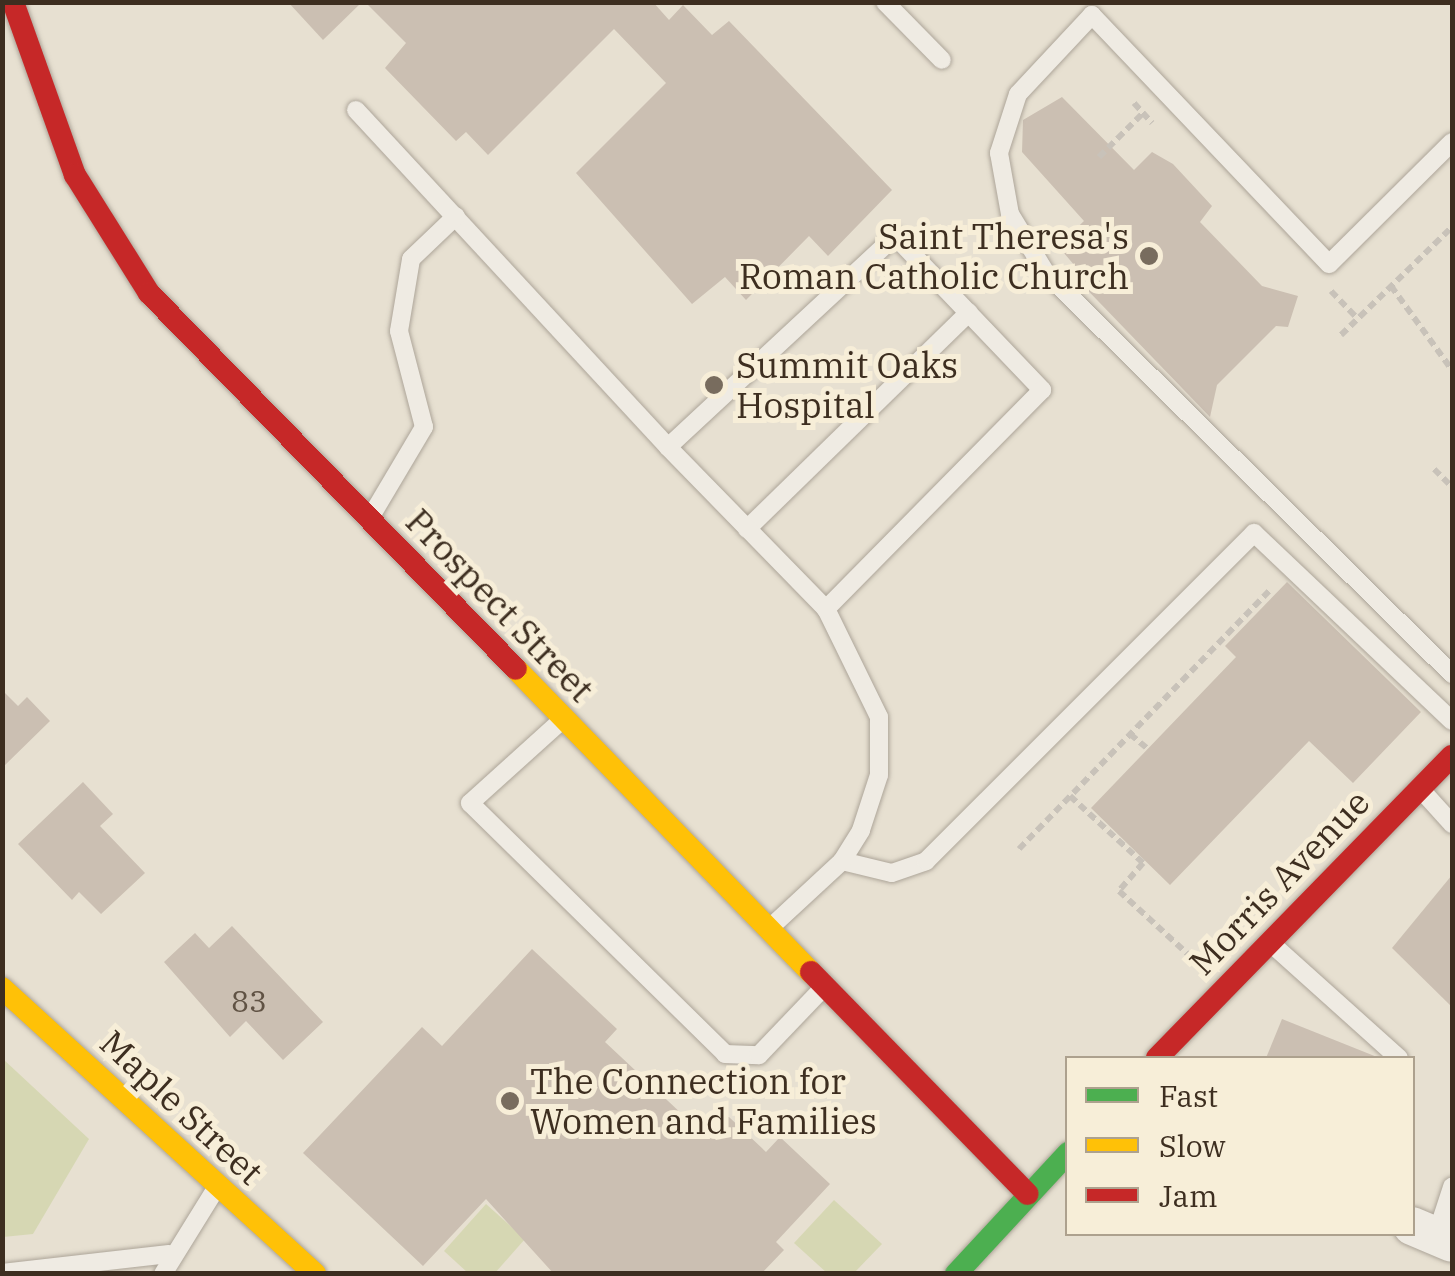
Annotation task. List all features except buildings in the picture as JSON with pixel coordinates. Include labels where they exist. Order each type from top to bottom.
[{"type":"street","name":"Prospect Street","points":[[13,2],[75,176],[109,237],[149,293],[1028,1194]]},
{"type":"street","name":"Morris Avenue","points":[[1159,1056],[1452,756]]},
{"type":"street","name":"Maple Street","points":[[2,988],[217,1188],[316,1274]]},
{"type":"street","points":[[956,1274],[1065,1156]]},
{"type":"lane","points":[[884,2],[942,60]]},
{"type":"lane","points":[[1452,142],[1329,264],[1092,15],[1008,111],[1004,194],[1046,272],[1452,674]]},
{"type":"lane","points":[[356,110],[668,446],[826,609],[872,692],[880,730],[873,804],[842,860],[770,928]]},
{"type":"lane","points":[[369,520],[424,427],[398,331],[411,258],[456,216]]},
{"type":"lane","points":[[668,446],[888,239],[909,242],[1042,390],[826,609]]},
{"type":"lane","points":[[747,529],[969,312]]},
{"type":"lane","points":[[842,860],[892,872],[926,862],[1254,533],[1452,721]]},
{"type":"lane","points":[[562,720],[470,803],[725,1054],[759,1055],[826,985]]},
{"type":"lane","points":[[1420,789],[1452,824]]},
{"type":"lane","points":[[1270,942],[1397,1056]]},
{"type":"lane","points":[[1434,1235],[1452,1187]]},
{"type":"lane","points":[[163,1274],[169,1254],[217,1188]]},
{"type":"lane","points":[[2,1273],[169,1254]]},
{"type":"path","points":[[1099,157],[1142,114]]},
{"type":"path","points":[[1341,335],[1452,227]]},
{"type":"path","points":[[1391,286],[1452,370]]},
{"type":"path","points":[[1434,469],[1452,487]]},
{"type":"path","points":[[1018,849],[1286,574]]},
{"type":"path","points":[[1130,734],[1148,749]]},
{"type":"path","points":[[1070,796],[1143,863],[1119,891],[1194,960]]},
{"type":"green space","points":[[3,1059],[89,1139],[33,1234],[3,1237]]},
{"type":"green space","points":[[834,1200],[882,1244],[854,1273],[827,1273],[794,1243]]},
{"type":"green space","points":[[486,1204],[525,1239],[495,1273],[468,1273],[444,1251]]},
{"type":"traffic: fast","points":[[956,1274],[1065,1156]]},
{"type":"traffic: slow","points":[[516,669],[811,972]]},
{"type":"traffic: slow","points":[[2,988],[315,1274]]},
{"type":"traffic: jam","points":[[13,2],[75,175],[149,293],[516,669]]},
{"type":"traffic: jam","points":[[1159,1056],[1452,756]]},
{"type":"traffic: jam","points":[[811,972],[1028,1194]]},
{"type":"place","name":"Saint Theresa's Roman Catholic Church","points":[[1149,256]]},
{"type":"place","name":"Summit Oaks Hospital","points":[[714,385]]},
{"type":"place","name":"The Connection for Women and Families","points":[[510,1101]]}]
